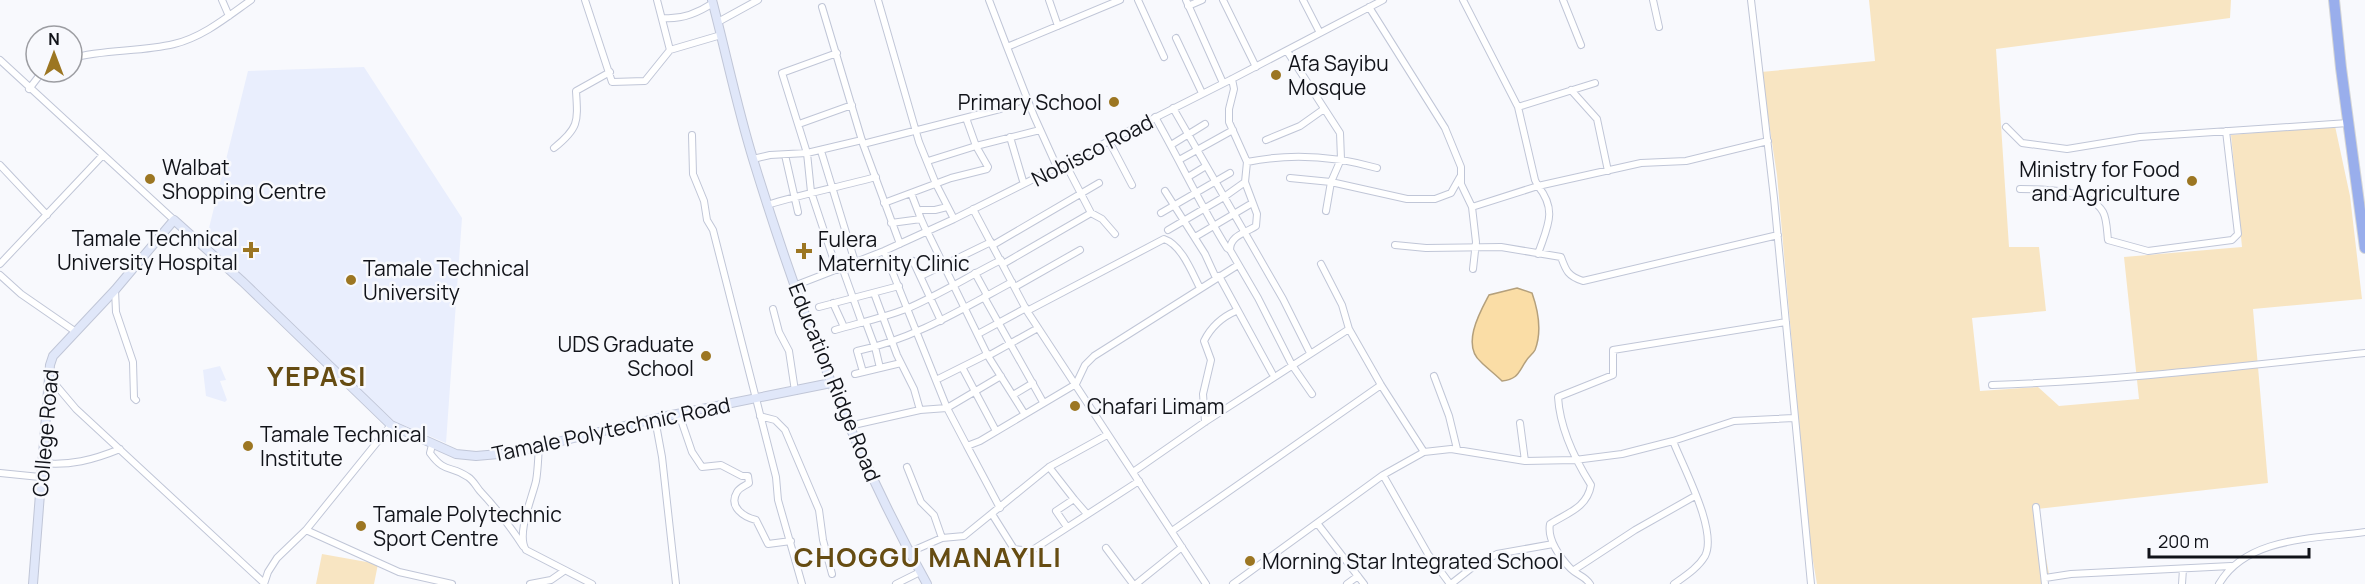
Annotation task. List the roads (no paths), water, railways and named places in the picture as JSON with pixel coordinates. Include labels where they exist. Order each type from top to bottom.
[{"type":"highway","points":[[2334,0],[2365,248]]},
{"type":"street","points":[[222,0],[229,16]]},
{"type":"street","points":[[84,56],[173,45],[193,38],[250,0]]},
{"type":"street","points":[[585,0],[612,82],[645,81],[670,50],[721,35]]},
{"type":"street","points":[[657,0],[670,50]]},
{"type":"street","points":[[718,22],[758,0]]},
{"type":"street","points":[[878,0],[919,142],[936,184],[954,219]]},
{"type":"street","points":[[989,0],[1057,167]]},
{"type":"street","points":[[1048,0],[1058,26]]},
{"type":"street","points":[[1007,46],[1119,0]]},
{"type":"street","points":[[1138,0],[1164,57]]},
{"type":"street","points":[[1202,0],[1187,3],[1223,83]]},
{"type":"street","points":[[1223,0],[1256,67]]},
{"type":"street","points":[[1303,0],[1320,33]]},
{"type":"street","name":"Nobisco Road","points":[[794,285],[884,251],[954,219],[1256,67],[1383,0]]},
{"type":"street","points":[[1463,0],[1518,107],[1535,180],[1543,192],[1550,216],[1549,226],[1538,254]]},
{"type":"street","points":[[1563,0],[1581,45]]},
{"type":"street","points":[[1653,0],[1659,27]]},
{"type":"street","points":[[1750,0],[1778,235],[1810,584]]},
{"type":"street","points":[[662,18],[675,19],[689,15],[701,11],[713,2]]},
{"type":"street","name":"Education Ridge Road","points":[[713,2],[753,159],[794,285],[849,426],[882,499],[927,584]]},
{"type":"street","points":[[822,7],[863,142],[900,244]]},
{"type":"street","points":[[1369,7],[1445,128],[1461,167],[1461,184],[1472,207],[1476,247],[1473,269]]},
{"type":"street","points":[[1176,38],[1202,93]]},
{"type":"street","points":[[1287,51],[1340,133],[1341,159],[1331,182],[1326,211]]},
{"type":"street","points":[[837,53],[782,73],[807,153],[811,192],[840,269],[875,347],[880,368]]},
{"type":"street","name":"Tamale Polytechnic Road","points":[[0,60],[102,156],[243,282],[391,425],[456,454],[476,456],[511,453],[655,419],[831,384]]},
{"type":"street","points":[[554,148],[573,133],[577,110],[576,91],[610,72]]},
{"type":"street","points":[[1230,250],[1231,241],[1256,226],[1257,213],[1245,182],[1247,162],[1229,122],[1229,109],[1234,89],[1232,79]]},
{"type":"street","points":[[1518,107],[1595,83]]},
{"type":"street","points":[[29,89],[33,84]]},
{"type":"street","points":[[1570,90],[1597,119],[1608,171]]},
{"type":"street","points":[[753,159],[821,151],[863,142],[966,118],[1028,98]]},
{"type":"street","points":[[799,124],[852,105]]},
{"type":"street","points":[[1173,108],[1290,312],[1310,353]]},
{"type":"street","points":[[1266,140],[1300,126],[1324,109]]},
{"type":"street","points":[[1155,117],[1203,209],[1258,298],[1292,365],[1312,394]]},
{"type":"street","points":[[884,203],[987,169],[988,166],[976,146],[966,118]]},
{"type":"street","points":[[2006,127],[2022,143],[2067,149],[2140,137],[2348,123]]},
{"type":"street","points":[[1171,145],[1205,124]]},
{"type":"street","points":[[928,161],[1040,130]]},
{"type":"street","points":[[1179,160],[1233,130]]},
{"type":"street","points":[[2020,189],[2046,189],[2095,202],[2104,213],[2108,240],[2138,249],[2148,251],[2232,240],[2238,234],[2226,131]]},
{"type":"street","points":[[692,135],[693,174],[712,230],[776,477],[778,500],[802,584]]},
{"type":"street","points":[[1010,137],[1023,181]]},
{"type":"street","points":[[1109,141],[1132,184]]},
{"type":"street","points":[[1472,207],[1538,186],[1641,163],[1686,161],[1768,141]]},
{"type":"street","points":[[821,151],[855,262]]},
{"type":"street","points":[[785,155],[798,212]]},
{"type":"street","points":[[0,264],[102,156]]},
{"type":"street","points":[[1247,162],[1288,156],[1341,159],[1377,168]]},
{"type":"street","points":[[1065,163],[1091,213],[1102,219],[1115,234]]},
{"type":"street","points":[[0,165],[47,215]]},
{"type":"street","points":[[1188,177],[1206,166]]},
{"type":"street","points":[[1161,213],[1230,173]]},
{"type":"street","points":[[1290,178],[1331,182],[1407,199],[1435,199],[1451,193],[1461,176]]},
{"type":"street","points":[[768,205],[876,177]]},
{"type":"street","points":[[1168,230],[1224,198],[1245,182]]},
{"type":"street","points":[[921,276],[992,243],[1099,183]]},
{"type":"street","points":[[1165,191],[1195,237],[1272,373]]},
{"type":"street","points":[[911,193],[926,230],[988,355],[1024,413]]},
{"type":"street","points":[[1195,237],[1249,205]]},
{"type":"street","points":[[921,210],[947,207]]},
{"type":"street","points":[[974,209],[1026,310],[1206,584]]},
{"type":"street","points":[[835,330],[908,308],[975,273],[1002,262],[1091,213]]},
{"type":"street","points":[[891,223],[921,219]]},
{"type":"street","name":"College Road","points":[[33,584],[40,477],[53,356],[115,290],[174,220]]},
{"type":"street","points":[[1395,245],[1426,248],[1501,248],[1560,257],[1570,277],[1583,281],[1778,235]]},
{"type":"street","points":[[978,334],[1164,239],[1172,243],[1187,263],[1200,288]]},
{"type":"street","points":[[863,372],[857,351],[918,333],[985,296],[1080,250]]},
{"type":"street","points":[[884,251],[946,408],[1000,508]]},
{"type":"street","points":[[913,261],[940,321]]},
{"type":"street","points":[[1321,264],[1342,305],[1349,329],[1381,385],[1424,452]]},
{"type":"street","points":[[967,446],[980,441],[1076,384],[1085,365],[1094,356],[1238,265]]},
{"type":"street","points":[[975,273],[999,324],[1043,402]]},
{"type":"street","points":[[0,275],[21,294],[76,332]]},
{"type":"street","points":[[819,306],[899,286]]},
{"type":"street","points":[[115,290],[116,312],[133,362],[134,398],[136,400]]},
{"type":"street","points":[[874,293],[901,363],[914,389],[920,410]]},
{"type":"street","points":[[833,303],[844,327]]},
{"type":"street","points":[[773,309],[779,332],[789,351],[795,391]]},
{"type":"street","points":[[1205,422],[1203,394],[1210,360],[1204,342],[1215,325],[1226,315],[1236,311]]},
{"type":"street","points":[[1590,584],[1586,578],[1574,570],[1550,537],[1550,525],[1586,500],[1591,485],[1575,460],[1565,434],[1558,397],[1612,375],[1613,350],[1786,322]]},
{"type":"street","points":[[936,380],[1038,328]]},
{"type":"street","points":[[1133,472],[1205,422],[1349,329]]},
{"type":"street","points":[[1992,385],[2075,382],[2206,371],[2365,352]]},
{"type":"street","points":[[855,374],[901,363]]},
{"type":"street","points":[[962,367],[996,431]]},
{"type":"street","points":[[849,426],[920,410],[946,408],[1001,376]]},
{"type":"street","points":[[1434,376],[1449,416],[1457,449]]},
{"type":"street","points":[[49,377],[76,409],[264,584],[277,558],[306,530],[391,425]]},
{"type":"street","points":[[1013,395],[1033,383]]},
{"type":"street","points":[[1172,531],[1381,385]]},
{"type":"street","points":[[679,414],[692,452],[702,467],[721,465],[742,476],[748,476],[749,483],[739,489],[735,495],[735,505],[743,516],[756,520],[768,544],[791,541]]},
{"type":"street","points":[[760,416],[775,420],[785,430],[819,510],[823,540],[832,574]]},
{"type":"street","points":[[1233,584],[1383,475],[1424,452],[1457,449],[1525,461],[1575,460],[1622,454],[1673,441],[1734,421],[1794,418]]},
{"type":"street","points":[[655,419],[664,468],[676,584]]},
{"type":"street","points":[[1520,423],[1525,461]]},
{"type":"street","points":[[910,552],[942,538],[964,536],[1049,467],[1107,435]]},
{"type":"street","points":[[1673,441],[1708,530],[1706,555],[1698,565],[1674,584]]},
{"type":"street","points":[[432,444],[430,453],[436,462],[446,469],[471,479],[509,524],[526,550],[592,584]]},
{"type":"street","points":[[524,546],[523,527],[536,477],[539,447]]},
{"type":"street","points":[[42,463],[62,464],[89,461],[120,449]]},
{"type":"street","points":[[907,467],[921,502],[934,515],[942,538]]},
{"type":"street","points":[[1049,467],[1087,514]]},
{"type":"street","points":[[0,473],[40,477]]},
{"type":"street","points":[[1383,475],[1428,554],[1451,584],[1474,566],[1497,554],[1553,544]]},
{"type":"street","points":[[992,514],[1014,549],[1027,552],[1036,549],[1139,481]]},
{"type":"street","points":[[1574,570],[1635,530],[1695,495]]},
{"type":"street","points":[[1067,527],[1056,511],[1074,499]]},
{"type":"street","points":[[2036,507],[2045,581],[2071,574],[2231,566],[2280,543],[2365,532]]},
{"type":"street","points":[[1317,523],[1364,584]]},
{"type":"street","points":[[306,530],[399,572],[452,584]]},
{"type":"street","points":[[1106,548],[1134,584],[1182,547]]},
{"type":"street","points":[[2219,584],[2231,566]]},
{"type":"street","points":[[2182,584],[2183,569]]},
{"type":"street","points":[[530,584],[551,580],[564,571]]},
{"type":"street","points":[[896,584],[920,572]]},
{"type":"street","points":[[1347,584],[1358,576]]},
{"type":"place","name":"Afa Sayibu Mosque","points":[[1276,75]]},
{"type":"place","name":"Primary School","points":[[1114,102]]},
{"type":"place","name":"Walbat Shopping Centre","points":[[150,179]]},
{"type":"place","name":"Ministry for Food and Agriculture","points":[[2192,181]]},
{"type":"place","name":"Tamale Technical University Hospital","points":[[251,250]]},
{"type":"place","name":"Fulera Maternity Clinic","points":[[804,251]]},
{"type":"place","name":"Tamale Technical University","points":[[351,280]]},
{"type":"place","name":"UDS Graduate School","points":[[706,356]]},
{"type":"place","name":"Chafari Limam","points":[[1075,406]]},
{"type":"place","name":"Tamale Technical Institute","points":[[248,446]]},
{"type":"place","name":"Tamale Polytechnic Sport Centre","points":[[361,526]]},
{"type":"place","name":"Morning Star Integrated School","points":[[1250,561]]},
{"type":"district","name":"YEPASI","points":[[317,375]]},
{"type":"district","name":"CHOGGU MANAYILI","points":[[928,556]]}]
